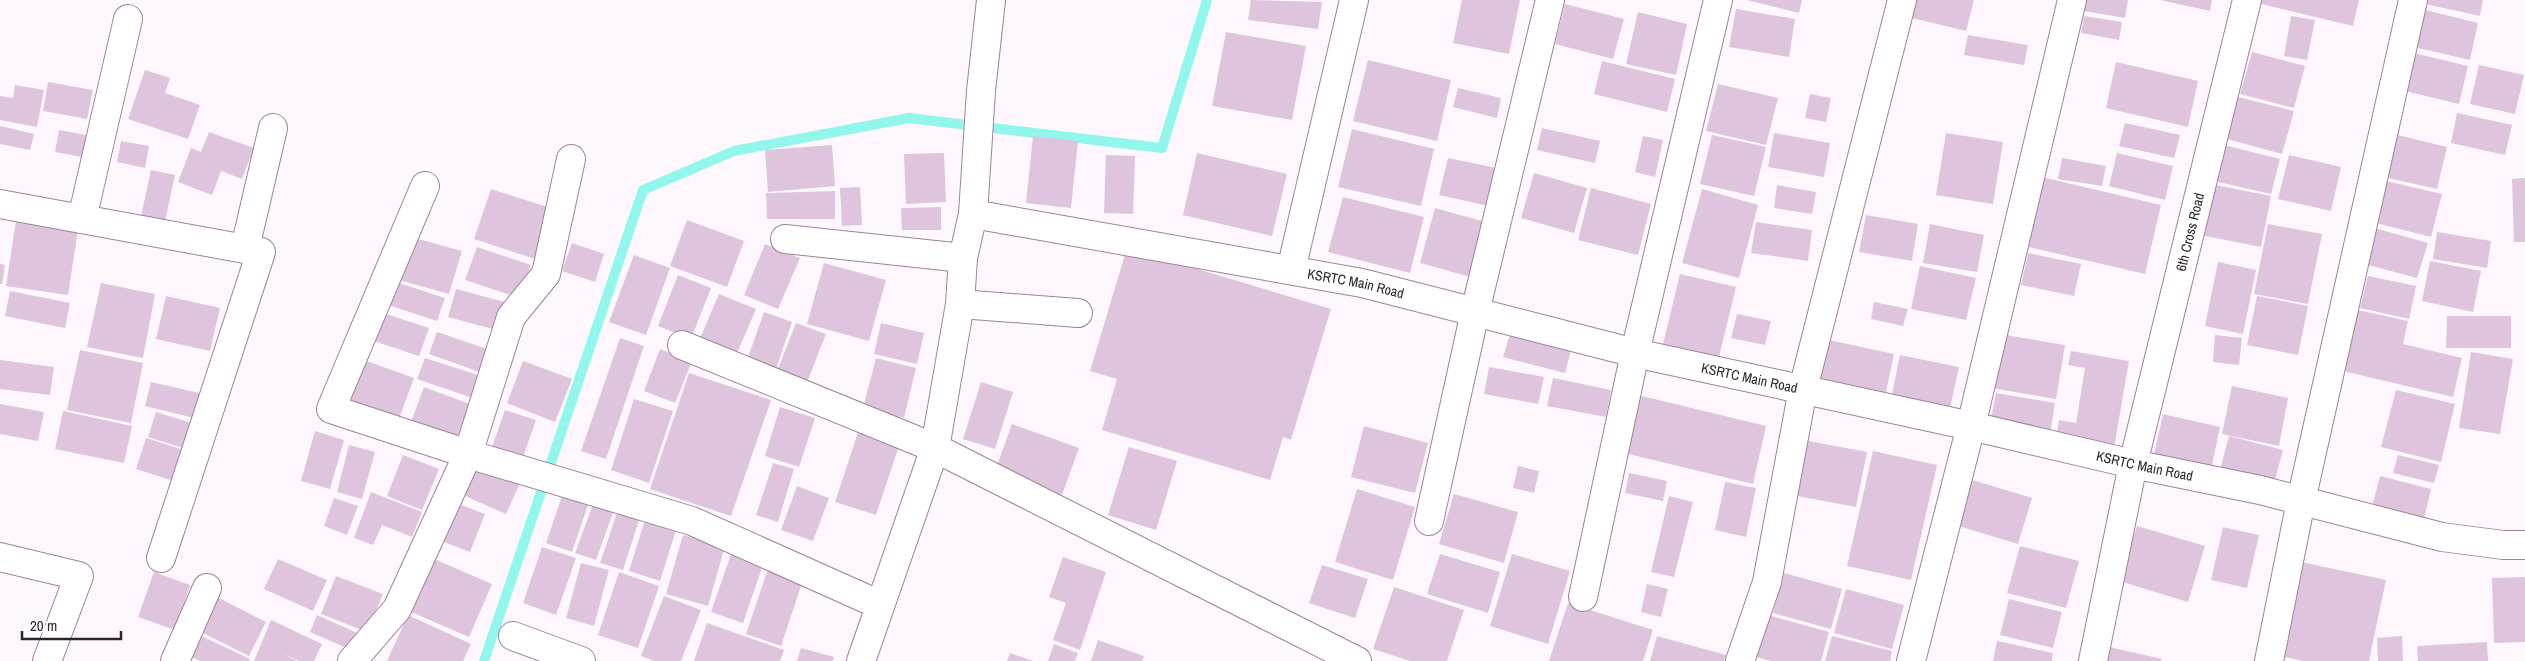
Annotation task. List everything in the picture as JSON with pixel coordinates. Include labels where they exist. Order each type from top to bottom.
[{"type":"street","points":[[866,659],[880,605],[935,448],[960,304],[963,258],[973,214],[981,92],[991,0]]},
{"type":"street","points":[[1291,270],[1354,0]]},
{"type":"street","points":[[1429,521],[1475,312],[1550,0]]},
{"type":"street","points":[[1583,597],[1635,353],[1718,0]]},
{"type":"street","points":[[1740,661],[1767,582],[1803,389],[1902,0]]},
{"type":"street","points":[[1911,661],[1971,426],[2072,0]]},
{"type":"street","name":"6th Cross Road","points":[[2093,661],[2133,464],[2247,0]]},
{"type":"street","points":[[2269,661],[2301,501],[2413,0]]},
{"type":"street","points":[[82,219],[128,19]]},
{"type":"street","points":[[245,248],[273,128]]},
{"type":"street","points":[[352,661],[397,609],[468,454],[511,317],[546,274],[571,159]]},
{"type":"street","points":[[425,186],[331,409],[468,454],[692,521],[880,605]]},
{"type":"street","points":[[0,204],[261,252],[161,558]]},
{"type":"street","name":"KSRTC Main Road","points":[[973,214],[1362,283],[1635,353],[1971,426],[2301,501],[2442,537],[2503,545],[2525,544]]},
{"type":"street","points":[[785,239],[963,258]]},
{"type":"street","points":[[960,304],[1078,313]]},
{"type":"street","points":[[682,346],[935,448],[1357,661]]},
{"type":"street","points":[[0,557],[79,576],[47,661]]},
{"type":"street","points":[[175,661],[207,588]]},
{"type":"street","points":[[513,636],[581,661]]},
{"type":"building","points":[[1251,0],[1322,2],[1318,29],[1248,20]]},
{"type":"building","points":[[1462,0],[1520,0],[1509,54],[1453,43]]},
{"type":"building","points":[[1747,0],[1802,0],[1799,13]]},
{"type":"building","points":[[1912,0],[1974,0],[1966,31],[1908,17]]},
{"type":"building","points":[[2086,0],[2128,0],[2125,18],[2084,11]]},
{"type":"building","points":[[2160,0],[2212,0],[2210,11]]},
{"type":"building","points":[[2262,0],[2359,0],[2353,26],[2261,4]]},
{"type":"building","points":[[2422,0],[2483,0],[2480,16],[2421,3]]},
{"type":"building","points":[[1565,4],[1624,19],[1613,59],[1555,44]]},
{"type":"building","points":[[2414,7],[2478,23],[2470,60],[2405,45]]},
{"type":"building","points":[[1736,9],[1795,19],[1789,57],[1729,47]]},
{"type":"building","points":[[1638,12],[1687,24],[1676,75],[1626,64]]},
{"type":"building","points":[[2084,16],[2122,22],[2119,40],[2081,33]]},
{"type":"building","points":[[2291,16],[2315,20],[2307,60],[2284,56]]},
{"type":"building","points":[[1226,32],[1306,46],[1292,120],[1212,106]]},
{"type":"building","points":[[1968,35],[2028,45],[2024,65],[1964,55]]},
{"type":"building","points":[[2252,52],[2305,66],[2294,108],[2240,94]]},
{"type":"building","points":[[2410,52],[2468,66],[2459,104],[2401,90]]},
{"type":"building","points":[[1368,60],[1451,80],[1437,141],[1353,121]]},
{"type":"building","points":[[1602,61],[1675,79],[1667,112],[1594,94]]},
{"type":"building","points":[[2116,62],[2198,81],[2188,127],[2106,108]]},
{"type":"building","points":[[2479,65],[2524,75],[2515,114],[2470,104]]},
{"type":"building","points":[[145,70],[170,78],[165,93],[200,105],[188,139],[128,119]]},
{"type":"building","points":[[48,82],[93,90],[87,119],[43,111]]},
{"type":"building","points":[[1718,84],[1778,98],[1766,145],[1706,131]]},
{"type":"building","points":[[15,85],[44,90],[37,127],[0,120],[0,96],[13,98]]},
{"type":"building","points":[[1458,88],[1501,98],[1497,118],[1453,107]]},
{"type":"building","points":[[1810,94],[1831,98],[1826,122],[1805,118]]},
{"type":"building","points":[[2238,97],[2294,111],[2282,154],[2227,139]]},
{"type":"building","points":[[2457,113],[2512,125],[2505,155],[2451,143]]},
{"type":"building","points":[[2125,123],[2180,135],[2174,158],[2119,146]]},
{"type":"building","points":[[0,126],[34,134],[30,150],[0,144]]},
{"type":"building","points":[[1542,128],[1600,141],[1595,163],[1537,150]]},
{"type":"building","points":[[1352,129],[1434,149],[1421,206],[1338,187]]},
{"type":"building","points":[[59,130],[92,136],[88,158],[55,152]]},
{"type":"building","points":[[209,132],[254,148],[242,179],[221,171],[212,195],[178,182],[191,148],[201,152]]},
{"type":"building","points":[[1774,133],[1830,143],[1824,177],[1768,167]]},
{"type":"building","points":[[1946,133],[2003,142],[1993,204],[1936,195]]},
{"type":"building","points":[[2394,134],[2447,147],[2437,189],[2384,177]]},
{"type":"building","points":[[1712,135],[1766,147],[1754,196],[1700,184]]},
{"type":"building","points":[[1033,136],[1078,141],[1071,208],[1026,203]]},
{"type":"building","points":[[1643,136],[1663,140],[1655,177],[1635,172]]},
{"type":"building","points":[[121,141],[149,146],[145,168],[117,162]]},
{"type":"building","points":[[832,145],[835,186],[768,192],[765,150]]},
{"type":"building","points":[[2224,145],[2280,159],[2271,194],[2214,181]]},
{"type":"building","points":[[944,153],[946,202],[906,204],[904,154]]},
{"type":"building","points":[[1197,153],[1287,174],[1272,236],[1183,215]]},
{"type":"building","points":[[2117,153],[2173,166],[2165,200],[2109,186]]},
{"type":"building","points":[[1106,155],[1135,156],[1133,214],[1104,213]]},
{"type":"building","points":[[2289,155],[2341,167],[2331,211],[2278,199]]},
{"type":"building","points":[[1448,158],[1502,169],[1493,207],[1439,195]]},
{"type":"building","points":[[2062,158],[2106,166],[2102,186],[2058,179]]},
{"type":"building","points":[[151,170],[175,175],[164,226],[140,221]]},
{"type":"building","points":[[1534,173],[1587,188],[1574,233],[1521,218]]},
{"type":"building","points":[[2037,176],[2161,205],[2145,274],[2020,245]]},
{"type":"building","points":[[2525,178],[2525,242],[2514,242],[2512,179]]},
{"type":"building","points":[[2382,180],[2442,194],[2431,237],[2372,222]]},
{"type":"building","points":[[2210,184],[2271,196],[2261,247],[2201,235]]},
{"type":"building","points":[[1777,185],[1816,192],[1812,214],[1774,208]]},
{"type":"building","points":[[860,187],[862,225],[842,226],[840,188]]},
{"type":"building","points":[[1591,188],[1651,204],[1638,255],[1578,240]]},
{"type":"building","points":[[491,189],[554,209],[538,260],[474,239]]},
{"type":"building","points":[[1702,189],[1758,205],[1739,278],[1682,263]]},
{"type":"building","points":[[835,191],[835,219],[767,219],[766,193]]},
{"type":"building","points":[[1343,197],[1424,217],[1410,273],[1328,252]]},
{"type":"building","points":[[941,207],[941,230],[902,230],[901,208]]},
{"type":"building","points":[[1435,208],[1489,223],[1474,278],[1420,263]]},
{"type":"building","points":[[1866,215],[1918,224],[1912,261],[1859,252]]},
{"type":"building","points":[[687,220],[744,241],[727,287],[670,266]]},
{"type":"building","points":[[16,221],[78,230],[68,295],[6,286]]},
{"type":"building","points":[[1756,222],[1812,230],[1808,261],[1751,253]]},
{"type":"building","points":[[1930,224],[1984,235],[1977,272],[1923,263]]},
{"type":"building","points":[[2268,224],[2322,234],[2308,304],[2254,294]]},
{"type":"building","points":[[2371,227],[2428,243],[2417,278],[2361,263]]},
{"type":"building","points":[[2437,232],[2491,241],[2487,268],[2433,259]]},
{"type":"building","points":[[411,237],[462,251],[449,294],[399,280]]},
{"type":"building","points":[[572,243],[604,254],[595,282],[562,271]]},
{"type":"building","points":[[765,244],[800,258],[778,309],[744,295]]},
{"type":"building","points":[[477,247],[531,265],[519,298],[465,280]]},
{"type":"building","points":[[1127,248],[1331,309],[1291,440],[1283,437],[1270,480],[1102,430],[1117,379],[1090,371]]},
{"type":"building","points":[[2028,253],[2081,264],[2074,296],[2021,285]]},
{"type":"building","points":[[634,255],[670,268],[646,335],[609,322]]},
{"type":"building","points":[[2430,261],[2481,271],[2473,312],[2422,301]]},
{"type":"building","points":[[2218,262],[2256,270],[2243,334],[2205,326]]},
{"type":"building","points":[[824,263],[886,280],[869,341],[807,324]]},
{"type":"building","points":[[0,264],[5,265],[2,284],[0,284]]},
{"type":"building","points":[[1920,266],[1976,278],[1966,320],[1911,309]]},
{"type":"building","points":[[1680,274],[1736,287],[1717,365],[1661,352]]},
{"type":"building","points":[[678,275],[711,288],[691,339],[658,326]]},
{"type":"building","points":[[2368,276],[2416,286],[2409,319],[2360,308]]},
{"type":"building","points":[[396,282],[445,298],[437,321],[388,305]]},
{"type":"building","points":[[101,283],[155,294],[143,358],[87,347]]},
{"type":"building","points":[[456,289],[512,304],[504,332],[448,317]]},
{"type":"building","points":[[10,291],[70,303],[65,328],[5,316]]},
{"type":"building","points":[[719,294],[756,309],[735,358],[698,343]]},
{"type":"building","points":[[166,296],[220,308],[210,351],[156,339]]},
{"type":"building","points":[[2257,296],[2308,306],[2298,355],[2247,345]]},
{"type":"building","points":[[1874,302],[1908,309],[1903,326],[1871,319]]},
{"type":"building","points":[[2358,310],[2408,321],[2403,344],[2462,358],[2453,397],[2343,371]]},
{"type":"building","points":[[377,311],[429,328],[419,356],[368,339]]},
{"type":"building","points":[[764,312],[792,322],[775,372],[746,363]]},
{"type":"building","points":[[1737,314],[1771,321],[1765,345],[1731,338]]},
{"type":"building","points":[[2447,316],[2511,316],[2511,348],[2446,348]]},
{"type":"building","points":[[796,323],[826,334],[804,390],[774,379]]},
{"type":"building","points":[[881,323],[924,333],[917,364],[874,354]]},
{"type":"building","points":[[1511,331],[1572,347],[1565,373],[1503,357]]},
{"type":"building","points":[[437,332],[493,351],[485,374],[429,354]]},
{"type":"building","points":[[2000,334],[2065,345],[2056,399],[1991,388]]},
{"type":"building","points":[[2215,335],[2242,338],[2239,365],[2213,362]]},
{"type":"building","points":[[620,338],[644,346],[606,459],[581,451]]},
{"type":"building","points":[[1829,340],[1894,354],[1884,402],[1818,388]]},
{"type":"building","points":[[660,349],[692,361],[675,403],[644,391]]},
{"type":"building","points":[[80,350],[143,363],[131,423],[67,410]]},
{"type":"building","points":[[2071,351],[2129,361],[2114,448],[2056,438],[2059,420],[2076,423],[2085,368],[2068,365]]},
{"type":"building","points":[[2471,352],[2513,359],[2500,434],[2459,428]]},
{"type":"building","points":[[1900,355],[1959,367],[1948,417],[1890,404]]},
{"type":"building","points":[[425,358],[481,376],[473,398],[417,379]]},
{"type":"building","points":[[876,358],[916,368],[904,418],[863,408]]},
{"type":"building","points":[[361,359],[414,378],[397,424],[344,405]]},
{"type":"building","points":[[0,360],[54,367],[50,395],[0,389]]},
{"type":"building","points":[[523,361],[572,379],[555,422],[507,403]]},
{"type":"building","points":[[1489,367],[1544,377],[1538,404],[1484,394]]},
{"type":"building","points":[[689,373],[771,400],[731,516],[650,489]]},
{"type":"building","points":[[1553,378],[1611,390],[1606,417],[1547,406]]},
{"type":"building","points":[[151,382],[208,395],[202,420],[145,406]]},
{"type":"building","points":[[981,382],[1013,392],[995,449],[963,439]]},
{"type":"building","points":[[2232,386],[2288,398],[2279,446],[2222,434]]},
{"type":"building","points":[[424,387],[470,404],[455,443],[409,427]]},
{"type":"building","points":[[2396,390],[2455,404],[2441,462],[2381,447]]},
{"type":"building","points":[[1996,393],[2055,403],[2050,434],[1990,424]]},
{"type":"building","points":[[1638,395],[1766,426],[1753,484],[1624,453]]},
{"type":"building","points":[[634,399],[673,411],[649,483],[611,470]]},
{"type":"building","points":[[0,404],[44,412],[38,441],[0,434]]},
{"type":"building","points":[[780,407],[815,418],[799,467],[765,456]]},
{"type":"building","points":[[505,410],[536,420],[522,460],[491,450]]},
{"type":"building","points":[[63,411],[132,426],[124,463],[55,449]]},
{"type":"building","points":[[156,412],[198,425],[190,450],[148,437]]},
{"type":"building","points":[[2163,414],[2220,427],[2210,475],[2152,463]]},
{"type":"building","points":[[1012,424],[1079,448],[1062,495],[995,471]]},
{"type":"building","points":[[860,426],[901,440],[876,515],[835,502]]},
{"type":"building","points":[[1364,426],[1428,443],[1415,493],[1351,477]]},
{"type":"building","points":[[315,431],[344,440],[330,489],[301,481]]},
{"type":"building","points":[[2229,436],[2283,450],[2272,491],[2218,477]]},
{"type":"building","points":[[146,438],[190,452],[180,483],[136,469]]},
{"type":"building","points":[[1803,440],[1867,452],[1856,507],[1792,495]]},
{"type":"building","points":[[349,445],[375,452],[362,499],[337,492]]},
{"type":"building","points":[[1129,447],[1177,461],[1156,530],[1108,515]]},
{"type":"building","points":[[1873,451],[1937,465],[1911,580],[1847,566]]},
{"type":"building","points":[[403,455],[439,469],[422,510],[387,496]]},
{"type":"building","points":[[2398,455],[2439,465],[2434,483],[2393,473]]},
{"type":"building","points":[[773,463],[794,469],[778,522],[756,515]]},
{"type":"building","points":[[478,464],[520,483],[506,514],[463,495]]},
{"type":"building","points":[[1518,466],[1539,471],[1534,493],[1513,488]]},
{"type":"building","points":[[1629,473],[1667,481],[1663,501],[1625,493]]},
{"type":"building","points":[[2380,476],[2431,489],[2422,528],[2370,514]]},
{"type":"building","points":[[1966,478],[2032,498],[2018,544],[1952,524]]},
{"type":"building","points":[[1725,482],[1756,488],[1746,537],[1715,530]]},
{"type":"building","points":[[797,486],[829,498],[813,541],[781,530]]},
{"type":"building","points":[[565,487],[591,496],[572,552],[546,543]]},
{"type":"building","points":[[1357,489],[1415,507],[1393,580],[1335,562]]},
{"type":"building","points":[[371,492],[422,512],[412,537],[382,525],[373,545],[354,538]]},
{"type":"building","points":[[1454,494],[1518,512],[1504,563],[1439,544]]},
{"type":"building","points":[[1669,496],[1693,502],[1674,577],[1651,572]]},
{"type":"building","points":[[334,498],[358,506],[347,535],[324,526]]},
{"type":"building","points":[[595,499],[615,507],[596,560],[575,553]]},
{"type":"building","points":[[459,504],[485,514],[470,552],[444,542]]},
{"type":"building","points":[[617,513],[639,520],[623,570],[600,563]]},
{"type":"building","points":[[646,517],[677,527],[660,581],[629,571]]},
{"type":"building","points":[[2137,526],[2205,546],[2188,602],[2119,581]]},
{"type":"building","points":[[2223,527],[2259,535],[2247,588],[2211,580]]},
{"type":"building","points":[[683,535],[725,546],[708,606],[666,594]]},
{"type":"building","points":[[2020,546],[2079,561],[2066,608],[2007,593]]},
{"type":"building","points":[[542,547],[576,558],[556,615],[523,603]]},
{"type":"building","points":[[731,554],[763,565],[743,623],[711,612]]},
{"type":"building","points":[[1440,554],[1500,572],[1488,613],[1427,594]]},
{"type":"building","points":[[1512,554],[1570,571],[1548,644],[1490,626]]},
{"type":"building","points":[[1063,557],[1106,572],[1080,650],[1053,640],[1066,603],[1049,597]]},
{"type":"building","points":[[278,559],[327,580],[313,611],[264,589]]},
{"type":"building","points":[[434,559],[492,584],[469,637],[411,612]]},
{"type":"building","points":[[2301,562],[2386,580],[2369,661],[2303,661],[2280,656]]},
{"type":"building","points":[[581,563],[609,570],[594,626],[566,618]]},
{"type":"building","points":[[1322,565],[1368,579],[1355,618],[1309,603]]},
{"type":"building","points":[[769,566],[804,577],[781,646],[746,634]]},
{"type":"building","points":[[154,572],[190,585],[175,630],[138,617]]},
{"type":"building","points":[[619,572],[659,586],[638,648],[598,635]]},
{"type":"building","points":[[1784,573],[1842,589],[1831,629],[1773,613]]},
{"type":"building","points":[[336,576],[383,594],[367,632],[321,614]]},
{"type":"building","points":[[2525,577],[2525,642],[2494,643],[2492,578]]},
{"type":"building","points":[[1647,584],[1668,589],[1661,617],[1641,612]]},
{"type":"building","points":[[1394,587],[1464,610],[1447,661],[1410,661],[1373,649]]},
{"type":"building","points":[[1846,589],[1904,605],[1892,649],[1834,633]]},
{"type":"building","points":[[215,596],[266,622],[249,656],[197,630]]},
{"type":"building","points":[[664,596],[701,610],[681,661],[654,661],[641,656]]},
{"type":"building","points":[[2009,599],[2062,612],[2053,648],[2000,635]]},
{"type":"building","points":[[1568,603],[1653,630],[1643,661],[1549,661]]},
{"type":"building","points":[[317,615],[366,637],[358,653],[310,632]]},
{"type":"building","points":[[408,615],[471,644],[463,661],[387,661]]},
{"type":"building","points":[[1768,615],[1829,632],[1821,661],[1771,661],[1756,657]]},
{"type":"building","points":[[271,620],[322,644],[314,661],[299,661],[282,653],[297,661],[254,661]]},
{"type":"building","points":[[707,623],[784,650],[780,661],[694,661]]},
{"type":"building","points":[[193,632],[250,659],[249,661],[200,661],[184,653]]},
{"type":"building","points":[[1657,636],[1726,655],[1724,661],[1650,661]]},
{"type":"building","points":[[1832,636],[1892,651],[1890,661],[1825,661]]},
{"type":"building","points":[[2402,636],[2403,661],[2378,661],[2377,638]]},
{"type":"building","points":[[1098,640],[1144,656],[1142,661],[1091,661]]},
{"type":"building","points":[[1997,641],[2053,653],[2052,661],[1993,661]]},
{"type":"building","points":[[2487,642],[2488,661],[2418,661],[2417,646]]},
{"type":"building","points":[[1054,644],[1078,653],[1075,661],[1048,661]]},
{"type":"building","points":[[2100,645],[2162,659],[2161,661],[2096,661]]},
{"type":"building","points":[[801,648],[834,657],[833,661],[797,661]]},
{"type":"building","points":[[1010,653],[1033,661],[1007,661]]},
{"type":"waterway","points":[[484,661],[643,190],[734,151],[909,118],[1162,148],[1207,0]]}]
